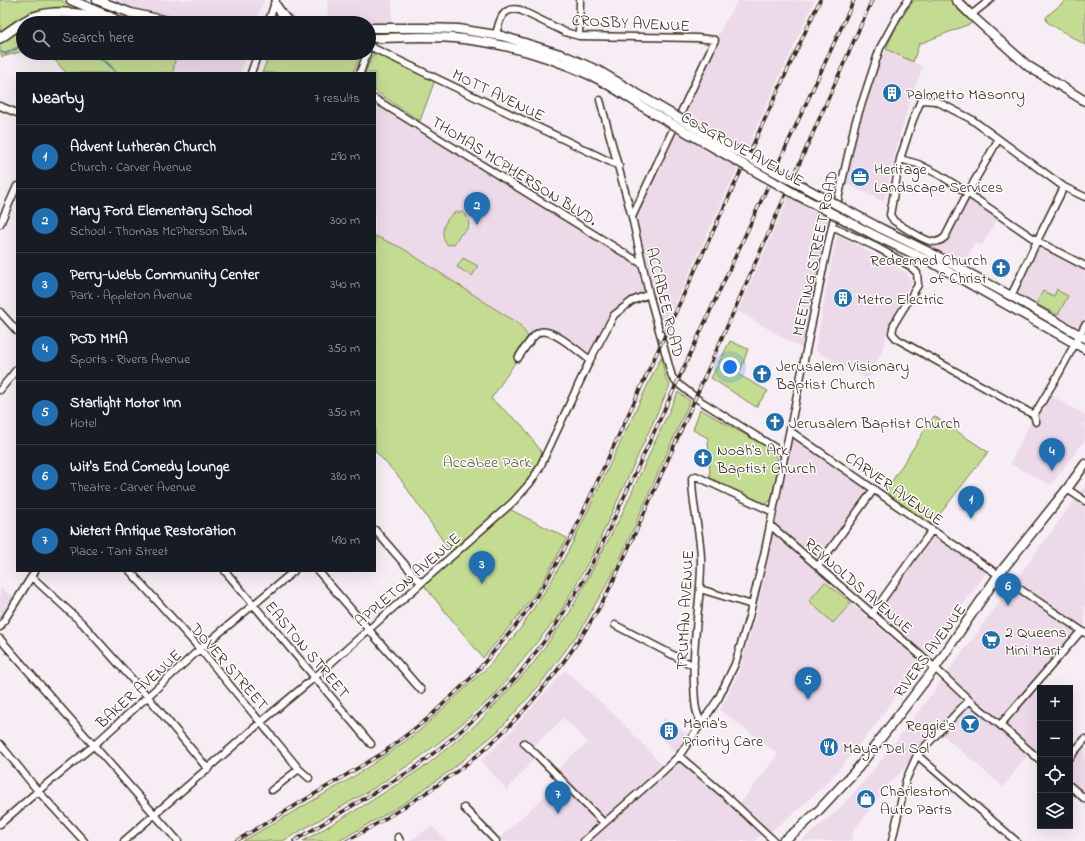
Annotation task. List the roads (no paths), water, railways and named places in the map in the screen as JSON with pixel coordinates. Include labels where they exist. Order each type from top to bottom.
[{"type":"highway","points":[[38,16],[53,13],[85,16]]},
{"type":"highway","points":[[0,38],[16,27]]},
{"type":"main road","points":[[71,0],[108,16]]},
{"type":"main road","points":[[97,0],[131,13],[145,16]]},
{"type":"main road","points":[[956,0],[1028,66],[1085,101]]},
{"type":"main road","points":[[275,2],[284,16]]},
{"type":"main road","name":"COSGROVE AVENUE","points":[[376,28],[458,29],[496,35],[563,55],[599,71],[740,153],[880,228],[937,256],[1082,337]]},
{"type":"main road","name":"COSGROVE AVENUE","points":[[376,38],[429,37],[462,39],[504,45],[564,64],[597,79],[653,114],[797,195],[876,236],[933,263],[1085,349]]},
{"type":"main road","name":"RIVERS AVENUE","points":[[783,841],[819,810],[858,768],[935,668],[999,574],[1085,464]]},
{"type":"street","points":[[579,36],[580,0]]},
{"type":"street","name":"MEETING STREET ROAD","points":[[584,841],[679,756],[718,699],[735,664],[752,605],[773,512],[832,226],[857,116],[880,48],[908,0]]},
{"type":"street","points":[[971,15],[990,0]]},
{"type":"street","points":[[270,16],[275,2]]},
{"type":"street","name":"CROSBY AVENUE","points":[[496,35],[504,12],[515,9],[565,32],[579,36],[697,38],[715,40],[632,217]]},
{"type":"street","name":"MOTT AVENUE","points":[[376,49],[619,166]]},
{"type":"street","points":[[251,72],[256,60]]},
{"type":"street","points":[[360,72],[365,60]]},
{"type":"street","name":"THOMAS MCPHERSON BLVD.","points":[[376,99],[642,264]]},
{"type":"street","name":"ACCABEE ROAD","points":[[600,100],[619,166],[649,294],[672,377],[677,383],[699,400],[785,454]]},
{"type":"street","points":[[998,140],[967,194],[945,238],[931,242],[894,221],[890,215],[900,159],[921,100],[936,101],[971,119],[1064,187],[1085,197]]},
{"type":"street","points":[[0,106],[16,113]]},
{"type":"street","points":[[900,159],[918,164],[954,184],[1037,241],[1085,266]]},
{"type":"street","points":[[1011,296],[1064,187]]},
{"type":"street","points":[[0,224],[16,188]]},
{"type":"street","points":[[832,226],[878,248],[910,266],[917,273],[918,285],[894,324],[892,333],[897,339],[1034,415],[1036,422]]},
{"type":"street","name":"APPLETON AVENUE","points":[[124,841],[369,630],[513,502],[530,483],[539,469],[590,360],[614,315],[632,301],[649,294]]},
{"type":"street","points":[[0,312],[16,330]]},
{"type":"street","points":[[1034,415],[1075,344],[1082,337],[1085,324]]},
{"type":"street","points":[[518,358],[530,340],[539,332],[544,332],[553,334],[590,360]]},
{"type":"street","points":[[0,390],[16,370]]},
{"type":"street","name":"CARVER AVENUE","points":[[790,431],[932,530],[1083,632]]},
{"type":"street","name":"TRUMAN AVENUE","points":[[702,722],[697,713],[695,703],[694,666],[701,556],[692,478],[696,476],[773,512]]},
{"type":"street","points":[[1067,488],[1085,501]]},
{"type":"street","points":[[818,566],[874,489]]},
{"type":"street","name":"REYNOLDS AVENUE","points":[[770,525],[935,668],[969,700],[1037,757]]},
{"type":"street","points":[[872,614],[932,530]]},
{"type":"street","points":[[376,531],[421,583]]},
{"type":"street","name":"DOVER STREET","points":[[131,572],[200,649],[299,769],[309,778]]},
{"type":"street","name":"EASTON STREET","points":[[226,572],[371,744]]},
{"type":"street","name":"BAKER AVENUE","points":[[0,824],[93,746],[200,649],[293,572]]},
{"type":"street","points":[[319,572],[421,690]]},
{"type":"street","points":[[0,627],[33,574],[82,623],[148,697],[208,769]]},
{"type":"street","points":[[700,589],[752,605]]},
{"type":"street","points":[[615,625],[694,666]]},
{"type":"street","points":[[1000,725],[1083,632]]},
{"type":"street","points":[[0,640],[178,841]]},
{"type":"street","points":[[893,841],[906,780],[918,755],[969,700]]},
{"type":"street","points":[[1073,753],[1085,739]]},
{"type":"street","points":[[524,743],[604,824]]},
{"type":"street","points":[[0,744],[38,791],[84,841]]},
{"type":"street","points":[[918,755],[1016,841]]},
{"type":"street","points":[[679,756],[774,841]]},
{"type":"street","points":[[272,790],[299,769]]},
{"type":"street","points":[[1073,789],[1085,799]]},
{"type":"street","points":[[464,808],[496,841]]},
{"type":"waterway","points":[[2,52],[5,54],[16,48]]},
{"type":"waterway","points":[[102,60],[115,72]]},
{"type":"railway","points":[[236,841],[383,753],[426,720],[471,678],[519,622],[546,582],[573,534],[820,0]]},
{"type":"railway","points":[[294,841],[415,768],[455,736],[491,704],[519,674],[552,631],[582,583],[606,536],[854,0]]},
{"type":"railway","points":[[347,841],[425,794],[455,773],[488,746],[541,691],[586,629],[599,608],[622,563],[872,0]]},
{"type":"place","name":"Palmetto Masonry","points":[[892,93]]},
{"type":"place","name":"Heritage Landscape Services","points":[[860,177]]},
{"type":"place","name":"Mary Ford Elementary School","points":[[477,225]]},
{"type":"place","name":"Redeemed Church of Christ","points":[[1001,268]]},
{"type":"place","name":"Metro Electric","points":[[843,298]]},
{"type":"place","name":"Jerusalem Visionary Baptist Church","points":[[762,374]]},
{"type":"place","name":"Jerusalem Baptist Church","points":[[775,422]]},
{"type":"place","name":"Noah's Ark Baptist Church","points":[[703,458]]},
{"type":"place","name":"POD MMA","points":[[1052,471]]},
{"type":"place","name":"Advent Lutheran Church","points":[[971,519]]},
{"type":"place","name":"Perry-Webb Community Center","points":[[482,584]]},
{"type":"place","name":"Wit's End Comedy Lounge","points":[[1008,606]]},
{"type":"place","name":"2 Queens Mini Mart","points":[[991,640]]},
{"type":"place","name":"Starlight Motor Inn","points":[[808,700]]},
{"type":"place","name":"Reggie's","points":[[970,724]]},
{"type":"place","name":"Maria's Priority Care","points":[[669,731]]},
{"type":"place","name":"Maya Del Sol","points":[[829,747]]},
{"type":"place","name":"Charleston Auto Parts","points":[[866,799]]},
{"type":"place","name":"Nietert Antique Restoration","points":[[558,814]]},
{"type":"park label","name":"Accabee Park","points":[[487,461]]}]
